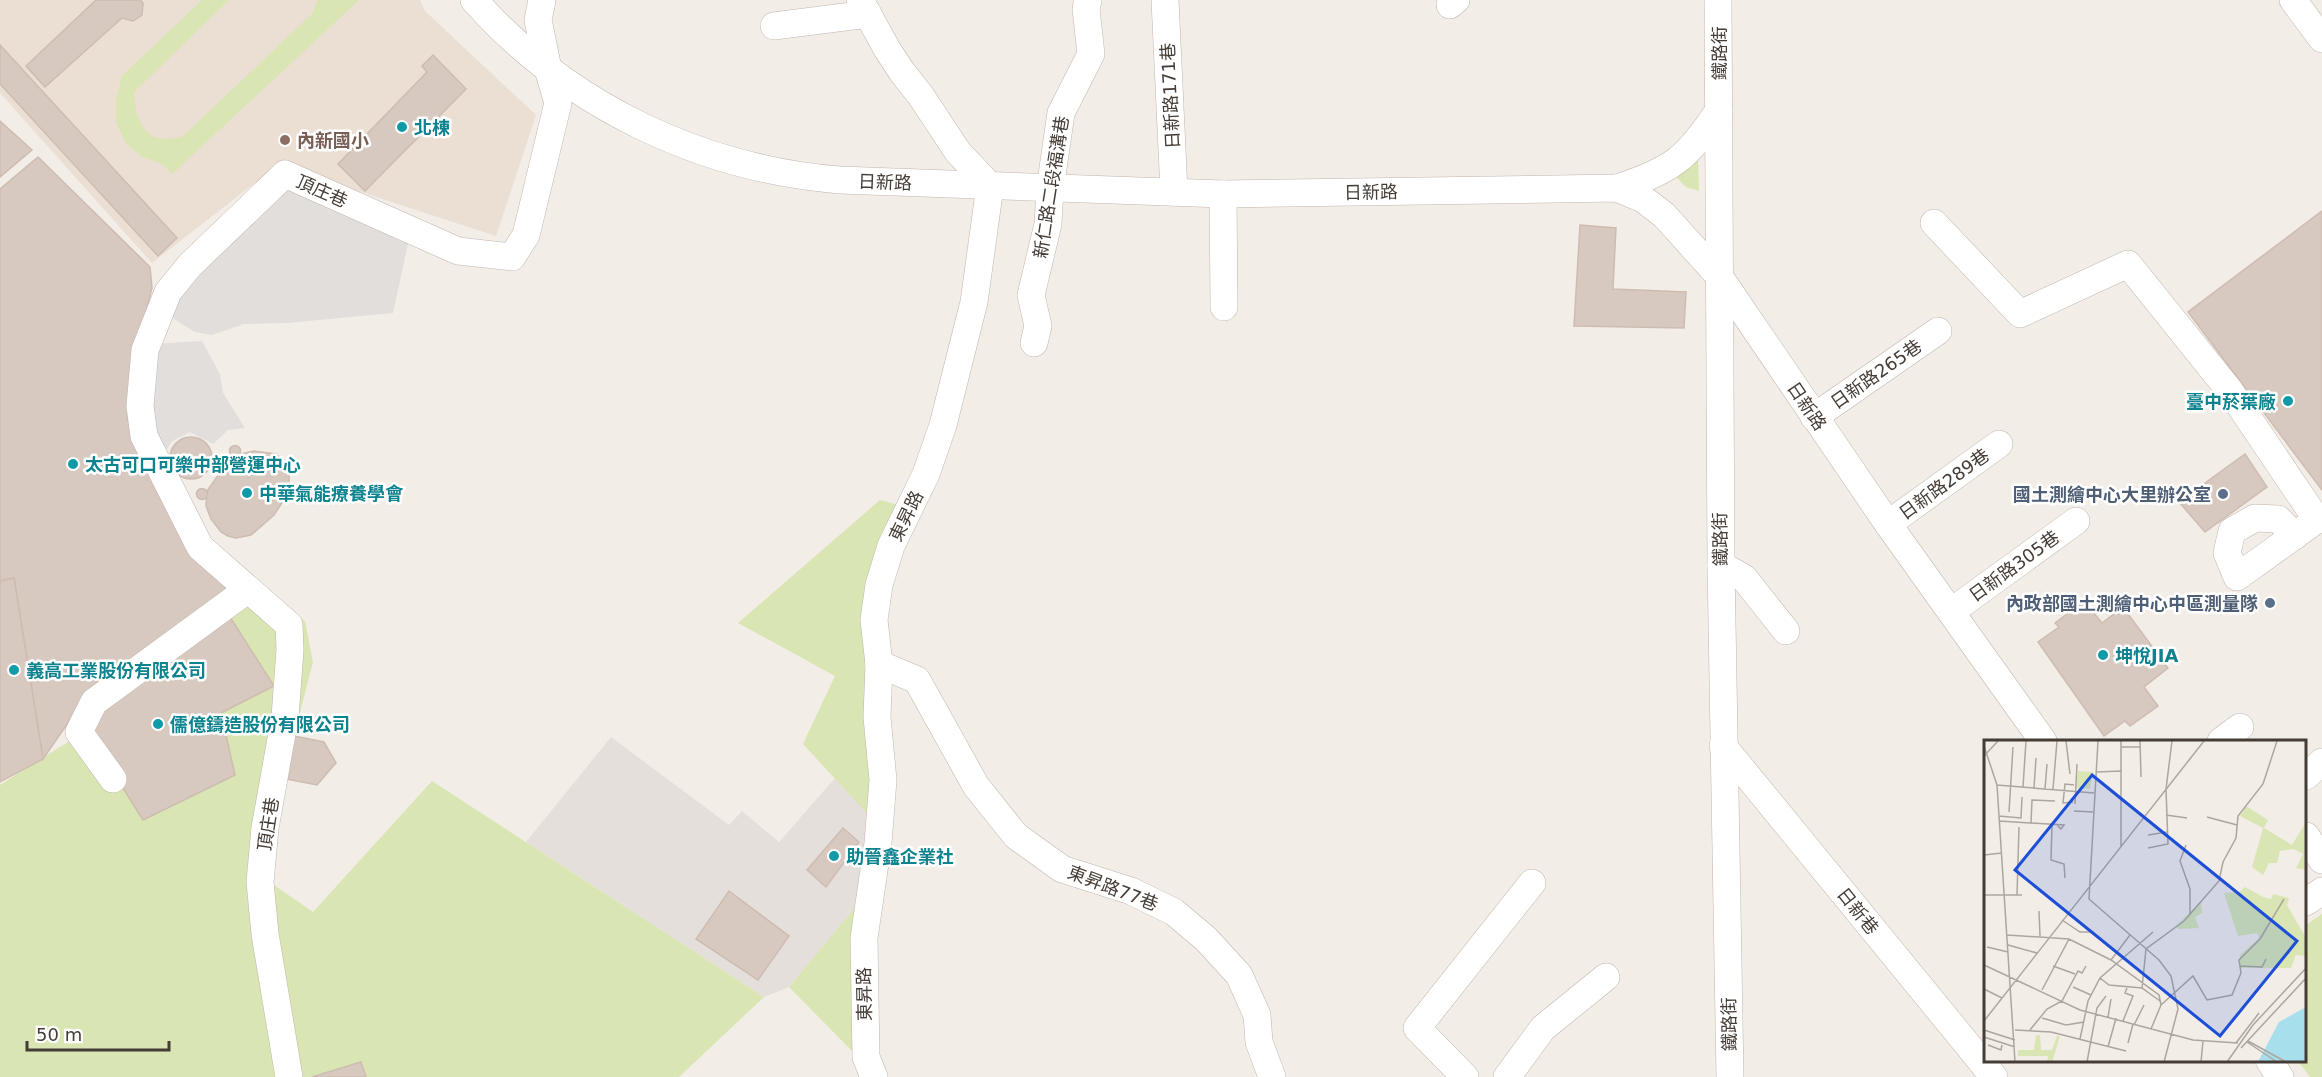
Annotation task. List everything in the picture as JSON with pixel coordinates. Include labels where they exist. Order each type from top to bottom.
[{"type":"street","name":"日新路","points":[[474,0],[511,39],[548,69],[588,97],[663,137],[740,163],[828,179],[1223,194],[1617,188],[1643,199],[1664,215],[1719,276],[1888,524],[2042,740]]},
{"type":"street","name":"頂庄巷","points":[[289,1077],[265,934],[260,882],[266,828],[285,717],[290,650],[289,625],[201,547],[144,436],[140,406],[145,350],[168,292],[190,265],[285,174],[458,251],[512,257],[526,235],[558,103],[538,20],[542,0]]},
{"type":"street","name":"新仁路二段福溝巷","points":[[1034,343],[1038,326],[1031,295],[1048,224],[1050,189],[1061,113],[1091,54],[1086,9],[1088,0]]},
{"type":"street","name":"日新路171巷","points":[[1165,0],[1174,192]]},
{"type":"street","name":"鐵路街","points":[[1718,0],[1723,746],[1730,1077]]},
{"type":"street","points":[[2293,0],[2322,39]]},
{"type":"street","points":[[774,26],[864,7],[887,50],[958,152],[990,186]]},
{"type":"street","points":[[1617,188],[1657,173],[1678,160],[1700,138],[1719,110]]},
{"type":"street","name":"東昇路","points":[[874,1077],[866,1057],[864,938],[878,843],[883,780],[878,717],[879,664],[874,620],[879,585],[891,546],[926,474],[943,425],[974,302],[990,186]]},
{"type":"street","points":[[1223,194],[1224,307]]},
{"type":"street","points":[[1934,223],[2020,314],[2128,264],[2230,391],[2320,518],[2295,536]]},
{"type":"street","name":"日新路265巷","points":[[1814,417],[1938,331]]},
{"type":"street","name":"日新路289巷","points":[[1888,524],[1999,444]]},
{"type":"street","name":"日新路305巷","points":[[1952,611],[2076,521]]},
{"type":"street","points":[[1721,565],[1744,578],[1786,632]]},
{"type":"street","points":[[113,779],[79,732],[94,702],[247,590]]},
{"type":"street","name":"東昇路77巷","points":[[879,664],[917,680],[976,786],[1016,836],[1062,869],[1131,891],[1174,912],[1206,939],[1239,975],[1257,1015],[1259,1042],[1272,1077]]},
{"type":"street","name":"日新巷","points":[[1723,746],[1994,1077]]},
{"type":"street","points":[[2307,775],[2322,762]]},
{"type":"street","points":[[2307,838],[2322,860]]},
{"type":"street","points":[[1465,1077],[1417,1028],[1532,883]]},
{"type":"street","points":[[2307,901],[2322,891]]},
{"type":"street","points":[[1507,1077],[1543,1028],[1606,977]]},
{"type":"street","points":[[2270,1062],[2280,1077]]},
{"type":"shaded area","name":"內新國小","points":[[0,0],[420,0],[425,11],[536,115],[496,236],[278,165],[152,263],[0,93]]},
{"type":"shaded area","points":[[282,179],[412,225],[393,313],[287,323],[244,324],[212,335],[195,332],[177,321],[166,310]]},
{"type":"shaded area","points":[[202,341],[220,374],[223,393],[245,428],[228,430],[213,444],[190,432],[172,441],[162,457],[139,411],[152,344]]},
{"type":"shaded area","points":[[611,737],[729,825],[742,811],[779,842],[835,778],[874,821],[863,898],[789,987],[764,997],[526,842]]},
{"type":"green space","points":[[202,0],[229,0],[134,92],[140,122],[149,134],[156,137],[169,139],[183,136],[313,13],[317,0],[359,0],[172,174],[162,164],[142,157],[126,143],[116,123],[116,99],[122,76]]},
{"type":"green space","points":[[1696,158],[1699,191],[1686,187],[1675,176]]},
{"type":"green space","points":[[880,500],[910,508],[880,585],[874,821],[803,744],[835,676],[738,623]]},
{"type":"green space","points":[[239,572],[305,621],[313,662],[281,786],[271,883],[313,912],[432,781],[764,997],[679,1077],[0,1077],[0,785],[71,740]]},
{"type":"green space","points":[[863,898],[858,1057],[789,987]]},
{"type":"green space","points":[[2322,914],[2322,1077],[2310,1077],[2299,1062],[2307,1062],[2307,924]]},
{"type":"building","points":[[96,0],[140,0],[143,3],[142,15],[133,21],[122,18],[45,87],[26,66]]},
{"type":"building","points":[[0,45],[177,238],[158,256],[0,84]]},
{"type":"building","name":"北棟","points":[[433,55],[466,89],[365,191],[338,164],[427,72],[422,66]]},
{"type":"building","points":[[0,121],[32,150],[0,177]]},
{"type":"building","name":"太古可口可樂中部營運中心","points":[[38,157],[150,267],[152,288],[143,324],[127,418],[166,509],[212,576],[234,589],[83,701],[43,759],[14,578],[0,581],[0,189]]},
{"type":"building","name":"臺中菸葉廠","points":[[2322,211],[2322,490],[2188,312]]},
{"type":"building","points":[[1580,225],[1616,228],[1613,289],[1686,292],[1684,328],[1574,326]]},
{"type":"building","points":[[191,437],[199,438],[206,443],[211,450],[211,466],[206,473],[199,478],[191,479],[183,478],[176,473],[171,466],[170,458],[171,450],[176,443],[183,438]]},
{"type":"building","points":[[235,446],[239,447],[239,455],[235,456],[231,455],[230,451],[231,447]]},
{"type":"building","name":"中華氣能療養學會","points":[[254,451],[276,454],[283,460],[289,468],[289,492],[274,515],[251,535],[236,538],[228,536],[221,532],[211,519],[206,506],[207,491],[228,461],[240,454]]},
{"type":"building","name":"國土測繪中心大里辦公室","points":[[2245,454],[2267,487],[2205,532],[2179,502]]},
{"type":"building","points":[[202,489],[206,490],[206,498],[202,499],[198,498],[197,494],[198,490]]},
{"type":"building","name":"義高工業股份有限公司","points":[[14,578],[43,759],[0,782],[0,581]]},
{"type":"building","name":"坤悅JIA","points":[[2084,601],[2102,623],[2123,607],[2168,668],[2144,687],[2158,706],[2130,726],[2125,721],[2104,736],[2038,642],[2059,627],[2055,623]]},
{"type":"building","name":"儒億鑄造股份有限公司","points":[[230,617],[274,686],[221,713],[235,775],[143,820],[89,734],[101,708]]},
{"type":"building","points":[[294,736],[324,742],[336,763],[317,785],[286,779]]},
{"type":"building","name":"助晉鑫企業社","points":[[843,828],[859,842],[826,887],[807,870]]},
{"type":"building","points":[[729,891],[789,936],[758,980],[696,939]]},
{"type":"building","points":[[361,1062],[366,1077],[312,1077]]},
{"type":"place","name":"北棟","points":[[402,127]]},
{"type":"place","name":"內新國小","points":[[285,140]]},
{"type":"place","name":"臺中菸葉廠","points":[[2288,401]]},
{"type":"place","name":"太古可口可樂中部營運中心","points":[[73,464]]},
{"type":"place","name":"中華氣能療養學會","points":[[247,493]]},
{"type":"place","name":"國土測繪中心大里辦公室","points":[[2223,494]]},
{"type":"place","name":"內政部國土測繪中心中區測量隊","points":[[2270,603]]},
{"type":"place","name":"坤悅JIA","points":[[2103,655]]},
{"type":"place","name":"義高工業股份有限公司","points":[[14,670]]},
{"type":"place","name":"儒億鑄造股份有限公司","points":[[158,724]]},
{"type":"place","name":"助晉鑫企業社","points":[[834,856]]}]
